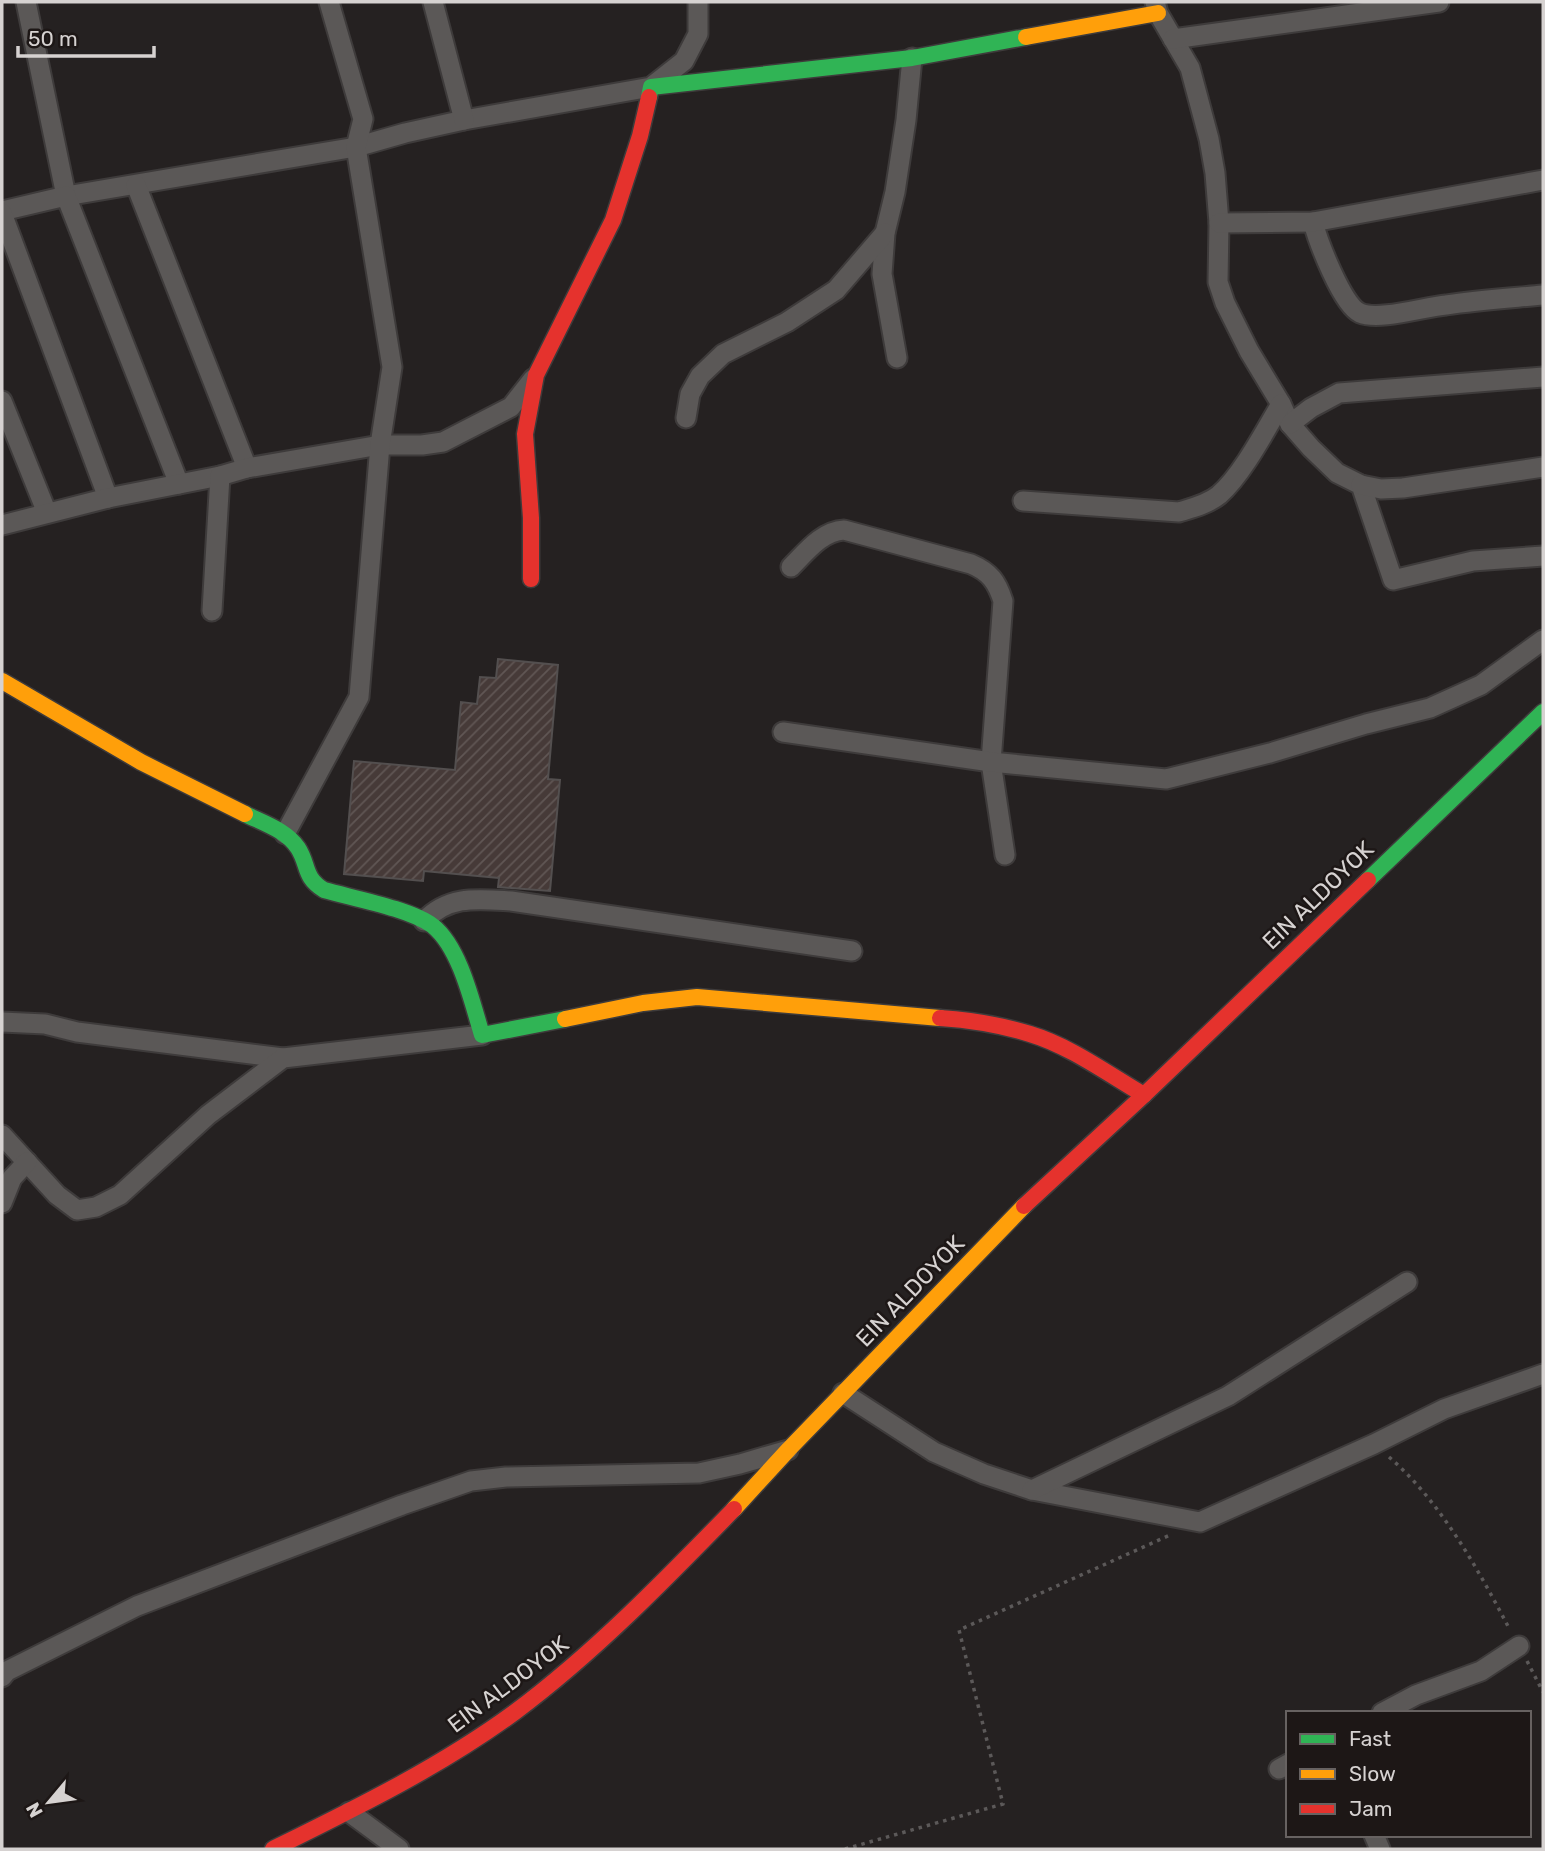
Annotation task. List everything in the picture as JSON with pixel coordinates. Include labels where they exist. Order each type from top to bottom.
[{"type":"street","points":[[26,2],[66,196],[179,484]]},
{"type":"street","points":[[285,834],[359,697],[380,445],[392,368],[356,147],[363,119],[329,2]]},
{"type":"street","points":[[433,2],[464,120]]},
{"type":"street","points":[[2,525],[108,498],[220,476],[247,468],[380,445],[443,442],[511,407],[536,375],[613,220],[640,136],[651,87],[684,61],[698,34],[698,2]]},
{"type":"street","points":[[1173,39],[1439,2]]},
{"type":"street","points":[[108,498],[2,212],[66,196],[356,147],[464,120],[651,87],[912,58],[1157,8],[1189,68],[1203,114],[1215,173],[1219,223],[1217,282],[1248,351],[1281,404],[1290,424],[1337,473],[1361,485],[1381,489],[1543,467]]},
{"type":"street","points":[[897,358],[882,274],[885,233],[902,144],[912,58]]},
{"type":"street","points":[[1219,223],[1313,222],[1543,180]]},
{"type":"street","points":[[136,186],[247,468]]},
{"type":"street","points":[[1313,222],[1318,243],[1348,303],[1358,312],[1371,315],[1409,312],[1444,305],[1543,295]]},
{"type":"street","points":[[686,418],[690,394],[700,376],[723,354],[787,322],[836,289],[885,233]]},
{"type":"street","points":[[531,579],[531,518],[526,434],[536,375]]},
{"type":"street","points":[[1290,424],[1311,408],[1339,393],[1543,377]]},
{"type":"street","points":[[2,401],[47,513]]},
{"type":"street","points":[[1023,501],[1179,512],[1200,506],[1218,496],[1231,481],[1281,404]]},
{"type":"street","points":[[212,611],[220,476]]},
{"type":"street","points":[[1361,485],[1393,580],[1473,561],[1543,556]]},
{"type":"street","points":[[791,567],[824,535],[834,530],[844,530],[971,564],[983,569],[993,578],[1003,601],[990,762],[1005,855]]},
{"type":"street","points":[[783,732],[990,762],[1147,779],[1176,777],[1430,708],[1481,685],[1543,640]]},
{"type":"street","points":[[2,681],[141,762],[285,834],[300,850],[310,883],[324,890],[433,925],[456,958],[482,1035]]},
{"type":"street","name":"EIN ALDOYOK","points":[[273,1849],[407,1781],[494,1727],[593,1647],[761,1483],[789,1449],[1038,1192],[1543,712]]},
{"type":"street","points":[[424,921],[435,909],[455,901],[511,901],[852,951]]},
{"type":"street","points":[[2,1021],[45,1024],[77,1032],[283,1058],[482,1035],[643,1003],[697,997],[967,1020],[1031,1034],[1074,1054],[1144,1094]]},
{"type":"street","points":[[2,1135],[57,1195],[77,1210],[96,1207],[120,1195],[208,1115],[283,1058]]},
{"type":"street","points":[[2,1203],[12,1178],[27,1162]]},
{"type":"street","points":[[1032,1490],[1228,1396],[1407,1282]]},
{"type":"street","points":[[843,1393],[934,1452],[984,1474],[1032,1490],[1200,1522],[1374,1444],[1444,1409],[1543,1374]]},
{"type":"street","points":[[2,1676],[137,1606],[471,1481],[506,1477],[699,1473],[789,1449]]},
{"type":"street","points":[[1386,1711],[1416,1695],[1481,1671],[1519,1646]]},
{"type":"street","points":[[349,1812],[399,1849]]},
{"type":"path","points":[[1374,1444],[1402,1468],[1444,1519],[1489,1589],[1543,1692]]},
{"type":"path","points":[[845,1849],[1003,1804],[959,1630],[1200,1522]]},
{"type":"building","points":[[498,659],[558,665],[548,779],[560,780],[550,891],[498,887],[499,878],[424,871],[423,881],[344,874],[354,761],[455,770],[461,702],[477,704],[480,677],[496,678]]},
{"type":"traffic: fast","points":[[649,97],[651,87],[912,58],[1026,37]]},
{"type":"traffic: fast","points":[[1368,880],[1543,712]]},
{"type":"traffic: fast","points":[[245,814],[287,836],[298,848],[309,875],[324,890],[396,909],[433,926],[458,961],[482,1035],[565,1019]]},
{"type":"traffic: slow","points":[[1026,37],[1158,13]]},
{"type":"traffic: slow","points":[[2,681],[141,762],[245,814]]},
{"type":"traffic: slow","points":[[565,1019],[643,1003],[697,997],[940,1018]]},
{"type":"traffic: slow","points":[[734,1509],[1024,1206]]},
{"type":"traffic: jam","points":[[531,579],[531,518],[525,434],[536,375],[613,220],[640,136],[649,97]]},
{"type":"traffic: jam","points":[[1024,1206],[1368,880]]},
{"type":"traffic: jam","points":[[940,1018],[997,1026],[1045,1039],[1144,1095]]},
{"type":"traffic: jam","points":[[273,1849],[427,1769],[515,1712],[601,1641],[734,1509]]}]
